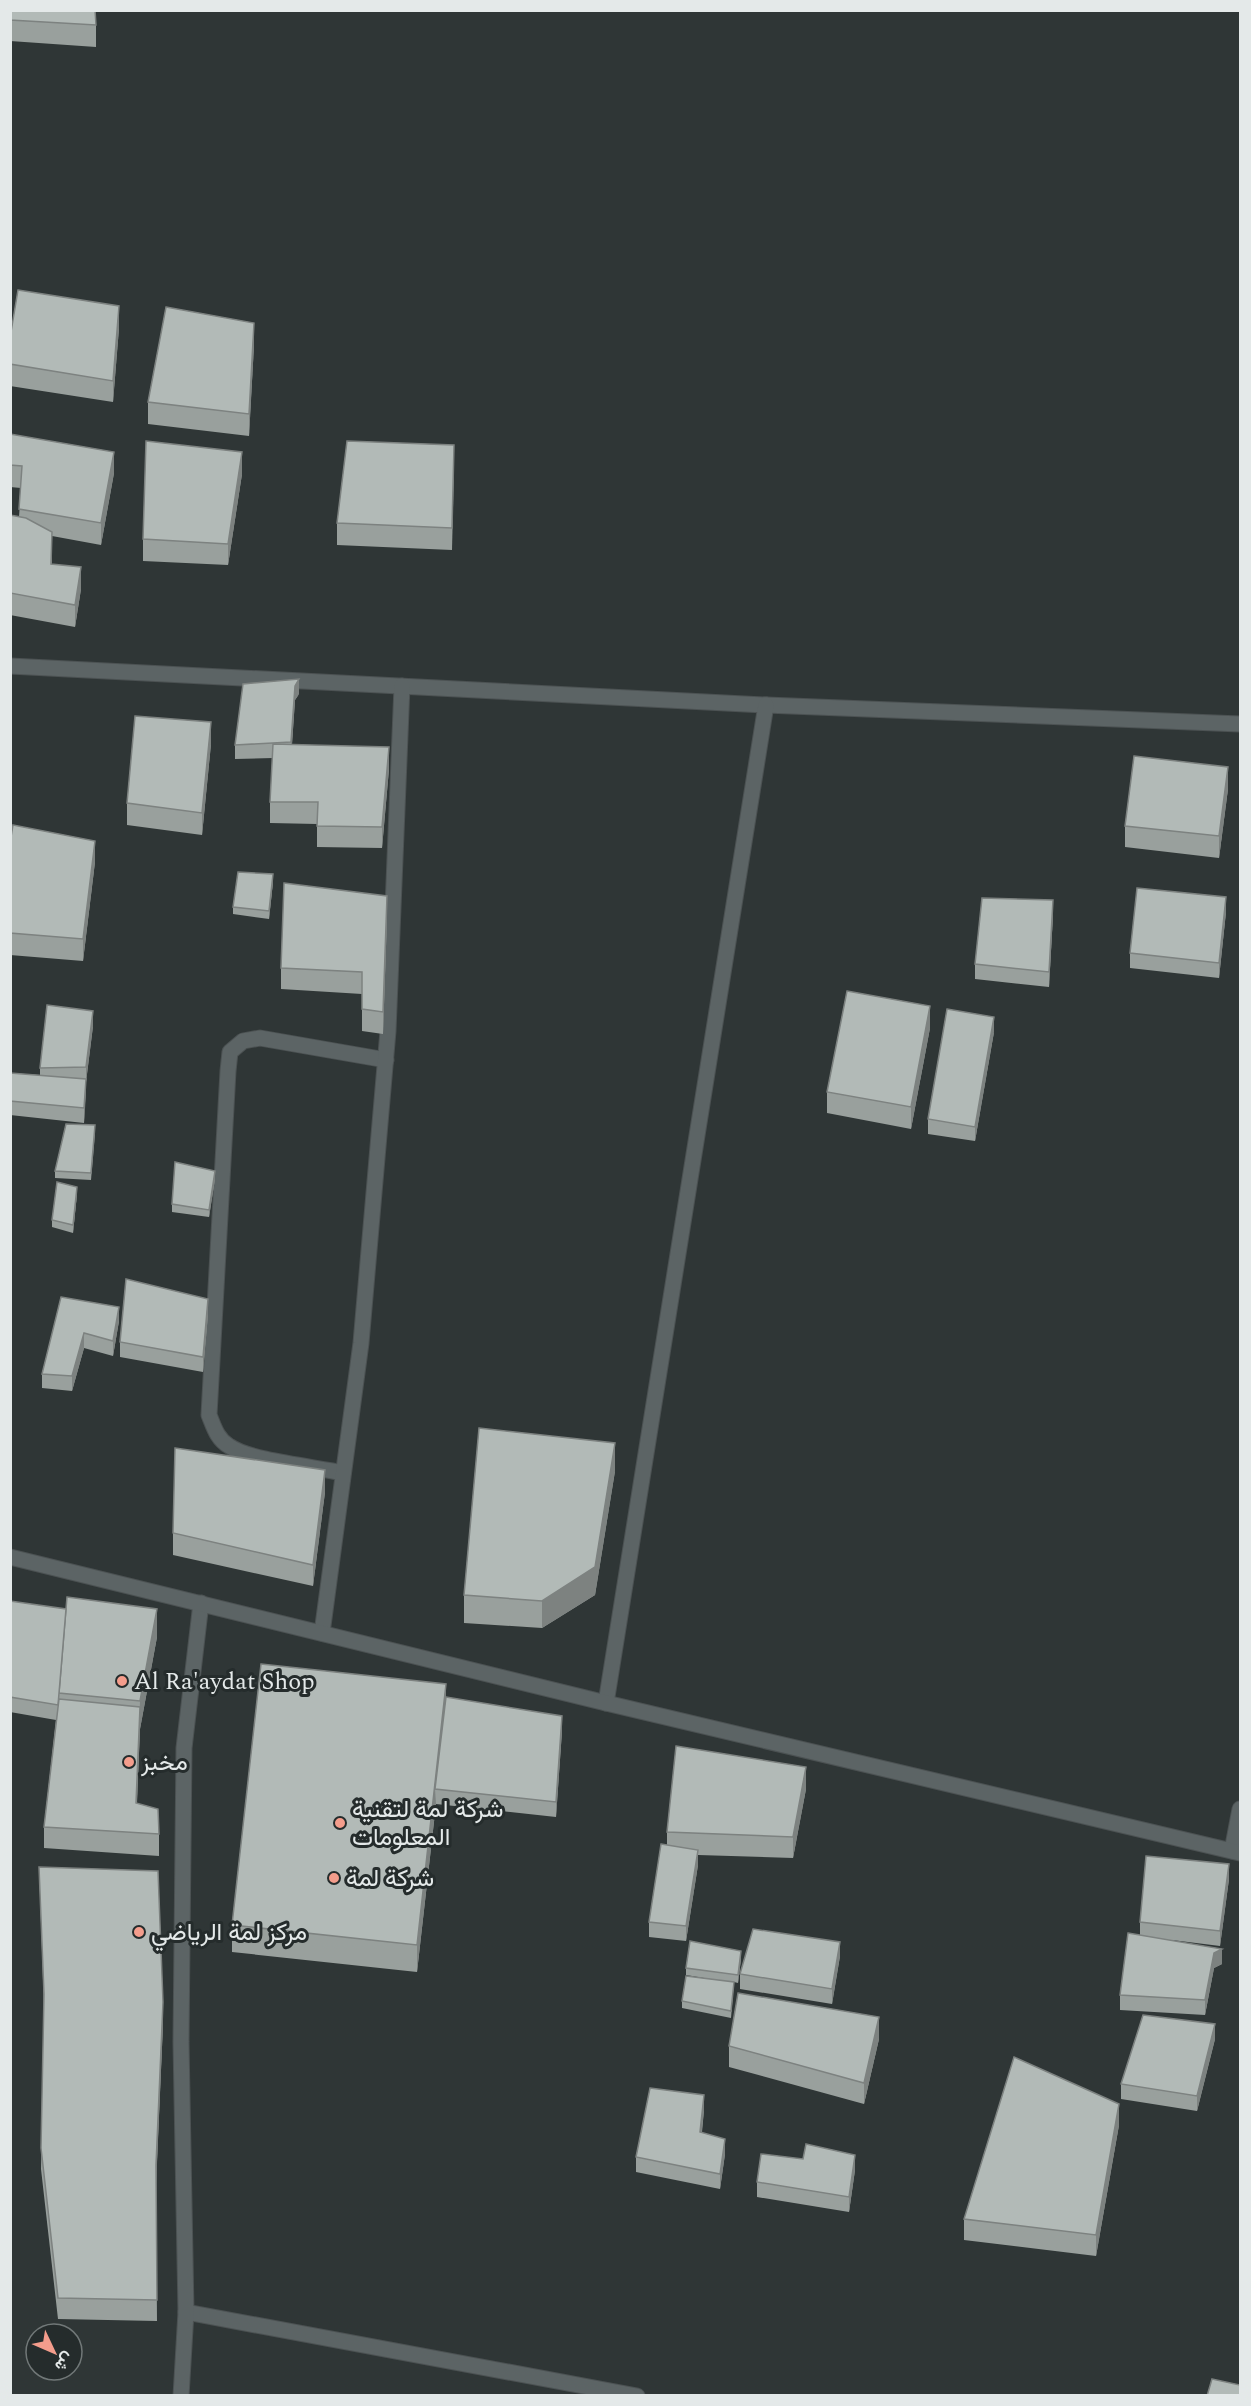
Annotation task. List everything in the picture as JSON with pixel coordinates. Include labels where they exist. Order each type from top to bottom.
[{"type":"street","points":[[10,666],[766,705],[1240,724]]},
{"type":"street","points":[[322,1633],[361,1343],[386,1060],[402,686]]},
{"type":"street","points":[[606,1703],[766,705]]},
{"type":"street","points":[[343,1473],[249,1454],[229,1447],[216,1434],[209,1415],[228,1071],[230,1052],[243,1041],[260,1038],[386,1060]]},
{"type":"street","points":[[10,1557],[606,1703],[1236,1852],[1240,1809]]},
{"type":"street","points":[[181,2396],[186,2312],[181,2042],[184,1748],[201,1604]]},
{"type":"street","points":[[186,2312],[637,2396]]},
{"type":"building","points":[[10,10],[95,10],[96,25],[10,20]]},
{"type":"building","points":[[18,290],[119,306],[113,381],[10,364],[10,338]]},
{"type":"building","points":[[166,307],[254,323],[249,414],[148,402]]},
{"type":"building","points":[[10,434],[114,452],[101,523],[19,509],[22,466],[10,465]]},
{"type":"building","points":[[146,441],[242,452],[228,544],[143,539]]},
{"type":"building","points":[[347,441],[454,445],[452,528],[337,523]]},
{"type":"building","points":[[10,515],[26,518],[52,532],[51,564],[81,567],[75,605],[10,593]]},
{"type":"building","points":[[299,679],[295,686],[291,742],[235,745],[243,684]]},
{"type":"building","points":[[135,716],[211,722],[202,813],[127,803]]},
{"type":"building","points":[[273,744],[389,747],[382,827],[317,826],[318,802],[270,802]]},
{"type":"building","points":[[1134,756],[1228,767],[1219,836],[1125,826]]},
{"type":"building","points":[[13,825],[95,841],[83,939],[10,933],[10,843]]},
{"type":"building","points":[[238,872],[273,874],[269,911],[233,907]]},
{"type":"building","points":[[284,883],[387,896],[383,1012],[362,1009],[362,972],[281,968]]},
{"type":"building","points":[[1137,888],[1226,897],[1219,963],[1130,953]]},
{"type":"building","points":[[982,898],[1053,900],[1049,972],[975,964]]},
{"type":"building","points":[[847,991],[930,1006],[911,1107],[827,1092]]},
{"type":"building","points":[[47,1005],[93,1011],[86,1067],[40,1068]]},
{"type":"building","points":[[947,1009],[994,1017],[975,1127],[928,1119]]},
{"type":"building","points":[[10,1073],[86,1079],[84,1108],[10,1101]]},
{"type":"building","points":[[66,1124],[95,1125],[91,1173],[55,1171]]},
{"type":"building","points":[[175,1162],[215,1171],[209,1210],[172,1204]]},
{"type":"building","points":[[57,1182],[77,1187],[73,1225],[52,1220]]},
{"type":"building","points":[[126,1279],[208,1299],[203,1357],[120,1342]]},
{"type":"building","points":[[61,1297],[119,1307],[113,1341],[84,1333],[72,1376],[42,1374]]},
{"type":"building","points":[[479,1428],[615,1443],[595,1567],[542,1601],[464,1595]]},
{"type":"building","points":[[175,1448],[325,1470],[313,1565],[173,1533]]},
{"type":"building","points":[[67,1597],[157,1609],[140,1701],[59,1693]]},
{"type":"building","points":[[10,1601],[66,1609],[58,1705],[10,1697]]},
{"type":"building","name":"شركة لمة","points":[[261,1664],[446,1684],[417,1945],[232,1925]]},
{"type":"building","points":[[446,1697],[562,1716],[556,1802],[435,1789]]},
{"type":"building","points":[[59,1699],[140,1707],[136,1803],[158,1809],[159,1834],[44,1827]]},
{"type":"building","points":[[676,1746],[806,1767],[793,1837],[667,1832]]},
{"type":"building","points":[[661,1844],[698,1850],[686,1926],[649,1922]]},
{"type":"building","points":[[1146,1856],[1229,1864],[1220,1931],[1140,1922]]},
{"type":"building","points":[[39,1867],[158,1871],[163,2002],[156,2165],[157,2300],[58,2298],[41,2148],[44,1994]]},
{"type":"building","points":[[753,1929],[840,1942],[832,1989],[740,1974]]},
{"type":"building","points":[[1128,1933],[1222,1949],[1214,1953],[1205,2000],[1120,1995]]},
{"type":"building","points":[[690,1941],[741,1951],[738,1975],[686,1968]]},
{"type":"building","points":[[686,1976],[734,1982],[731,2011],[682,2001]]},
{"type":"building","points":[[738,1993],[879,2017],[864,2083],[729,2046]]},
{"type":"building","points":[[1143,2015],[1215,2024],[1197,2096],[1121,2084]]},
{"type":"building","points":[[1014,2057],[1119,2104],[1096,2235],[964,2219]]},
{"type":"building","points":[[650,2088],[704,2095],[700,2132],[725,2139],[720,2174],[636,2157]]},
{"type":"building","points":[[806,2144],[855,2155],[849,2197],[757,2182],[761,2154],[803,2159]]},
{"type":"building","points":[[1212,2379],[1240,2385],[1240,2396],[1207,2396]]},
{"type":"place","name":"Al Ra'aydat Shop","points":[[122,1681]]},
{"type":"place","name":"مخبز","points":[[129,1762]]},
{"type":"place","name":"شركة لمة لتقنية المعلومات","points":[[340,1823]]},
{"type":"place","name":"شركة لمة","points":[[334,1878]]},
{"type":"place","name":"مركز لمة الرياضي","points":[[139,1932]]}]
